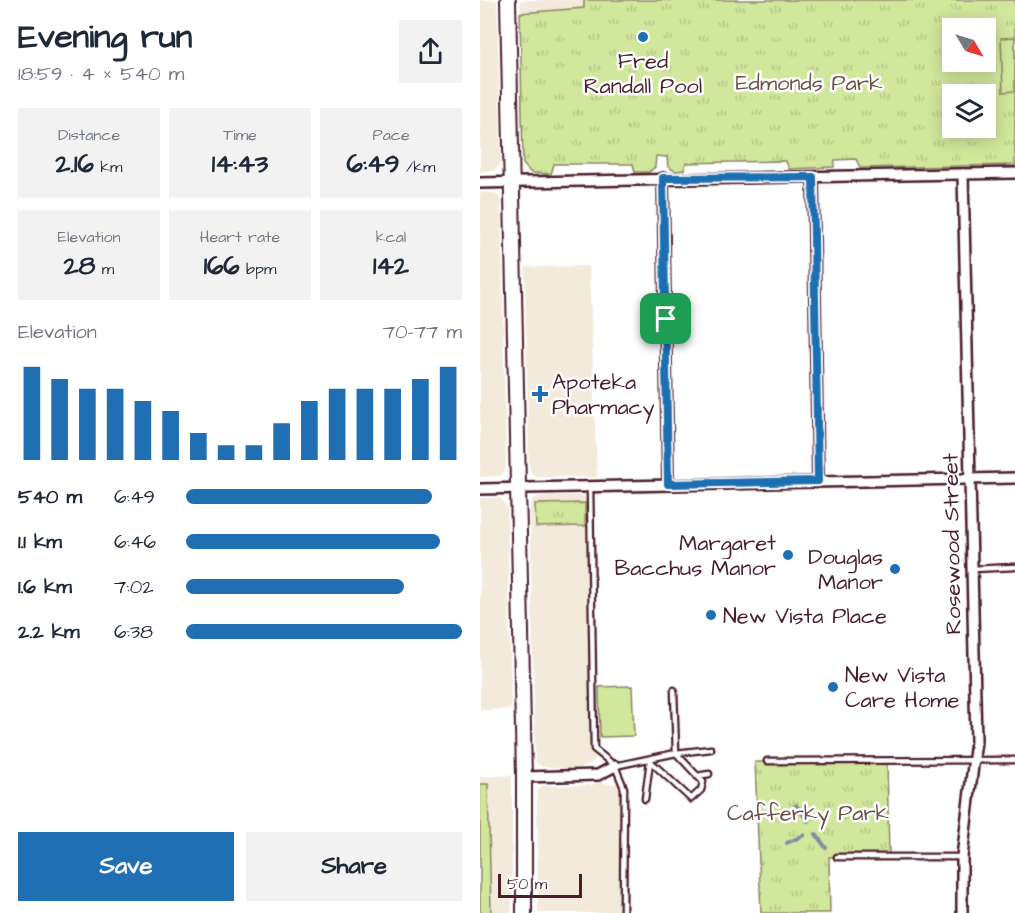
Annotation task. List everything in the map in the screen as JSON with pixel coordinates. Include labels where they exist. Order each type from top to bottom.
[{"type":"street","points":[[508,0],[524,777],[524,913]]},
{"type":"street","points":[[480,183],[1015,173]]},
{"type":"street","name":"Rosewood Street","points":[[962,913],[962,857],[974,759],[963,174]]},
{"type":"street","points":[[813,177],[818,481]]},
{"type":"street","points":[[663,178],[668,484]]},
{"type":"street","points":[[480,489],[1015,478]]},
{"type":"street","points":[[524,777],[598,775],[615,766]]},
{"type":"lane","points":[[590,486],[594,749],[615,766],[624,788],[623,913]]},
{"type":"lane","points":[[971,569],[1015,567]]},
{"type":"lane","points":[[650,760],[691,799],[701,790],[703,783],[676,753],[674,690]]},
{"type":"lane","points":[[615,766],[676,753],[711,749]]},
{"type":"lane","points":[[645,799],[650,760]]},
{"type":"lane","points":[[767,761],[1015,760]]},
{"type":"lane","points":[[697,776],[709,774]]},
{"type":"lane","points":[[837,858],[962,857]]},
{"type":"shaded area","points":[[480,0],[497,0],[501,163],[495,170],[480,172]]},
{"type":"shaded area","points":[[520,0],[584,0],[585,8],[520,13]]},
{"type":"shaded area","points":[[480,193],[495,193],[501,200],[506,469],[501,476],[480,477]]},
{"type":"shaded area","points":[[589,266],[597,477],[536,477],[529,469],[525,267]]},
{"type":"shaded area","points":[[590,495],[594,749],[599,753],[592,763],[577,769],[544,767],[537,764],[535,759],[530,506],[533,499],[540,496]]},
{"type":"shaded area","points":[[480,498],[500,498],[507,506],[511,709],[480,710]]},
{"type":"shaded area","points":[[512,775],[512,913],[480,913],[480,777]]},
{"type":"shaded area","points":[[600,781],[606,784],[622,783],[623,913],[538,913],[537,792],[542,786],[592,785]]},
{"type":"green space","name":"Edmonds Park","points":[[584,0],[1015,0],[1015,165],[860,168],[856,159],[835,160],[834,167],[789,169],[786,161],[686,163],[684,170],[675,171],[668,167],[667,157],[656,156],[655,167],[649,172],[635,172],[633,164],[554,164],[551,174],[531,173],[523,164],[520,13],[584,8]]},
{"type":"green space","points":[[1015,37],[1015,91],[1003,92],[1001,38]]},
{"type":"green space","points":[[585,503],[585,526],[536,527],[535,504]]},
{"type":"green space","points":[[632,686],[634,736],[600,737],[599,687]]},
{"type":"green space","name":"Cafferky Park","points":[[755,762],[887,762],[889,857],[829,857],[830,913],[761,913]]},
{"type":"green space","points":[[480,784],[488,784],[491,913],[480,913]]},
{"type":"waterway","points":[[796,805],[808,821]]},
{"type":"waterway","points":[[816,834],[826,848]]},
{"type":"waterway","points":[[787,843],[804,835]]},
{"type":"place","name":"Fred Randall Pool","points":[[643,37]]},
{"type":"place","name":"Apoteka Pharmacy","points":[[540,394]]},
{"type":"place","name":"Margaret Bacchus Manor","points":[[788,555]]},
{"type":"place","name":"Douglas Manor","points":[[895,569]]},
{"type":"place","name":"New Vista Place","points":[[711,615]]},
{"type":"place","name":"New Vista Care Home","points":[[833,687]]},
{"type":"route","points":[[813,177],[818,481],[668,484],[666,319],[663,178],[813,177]]}]
